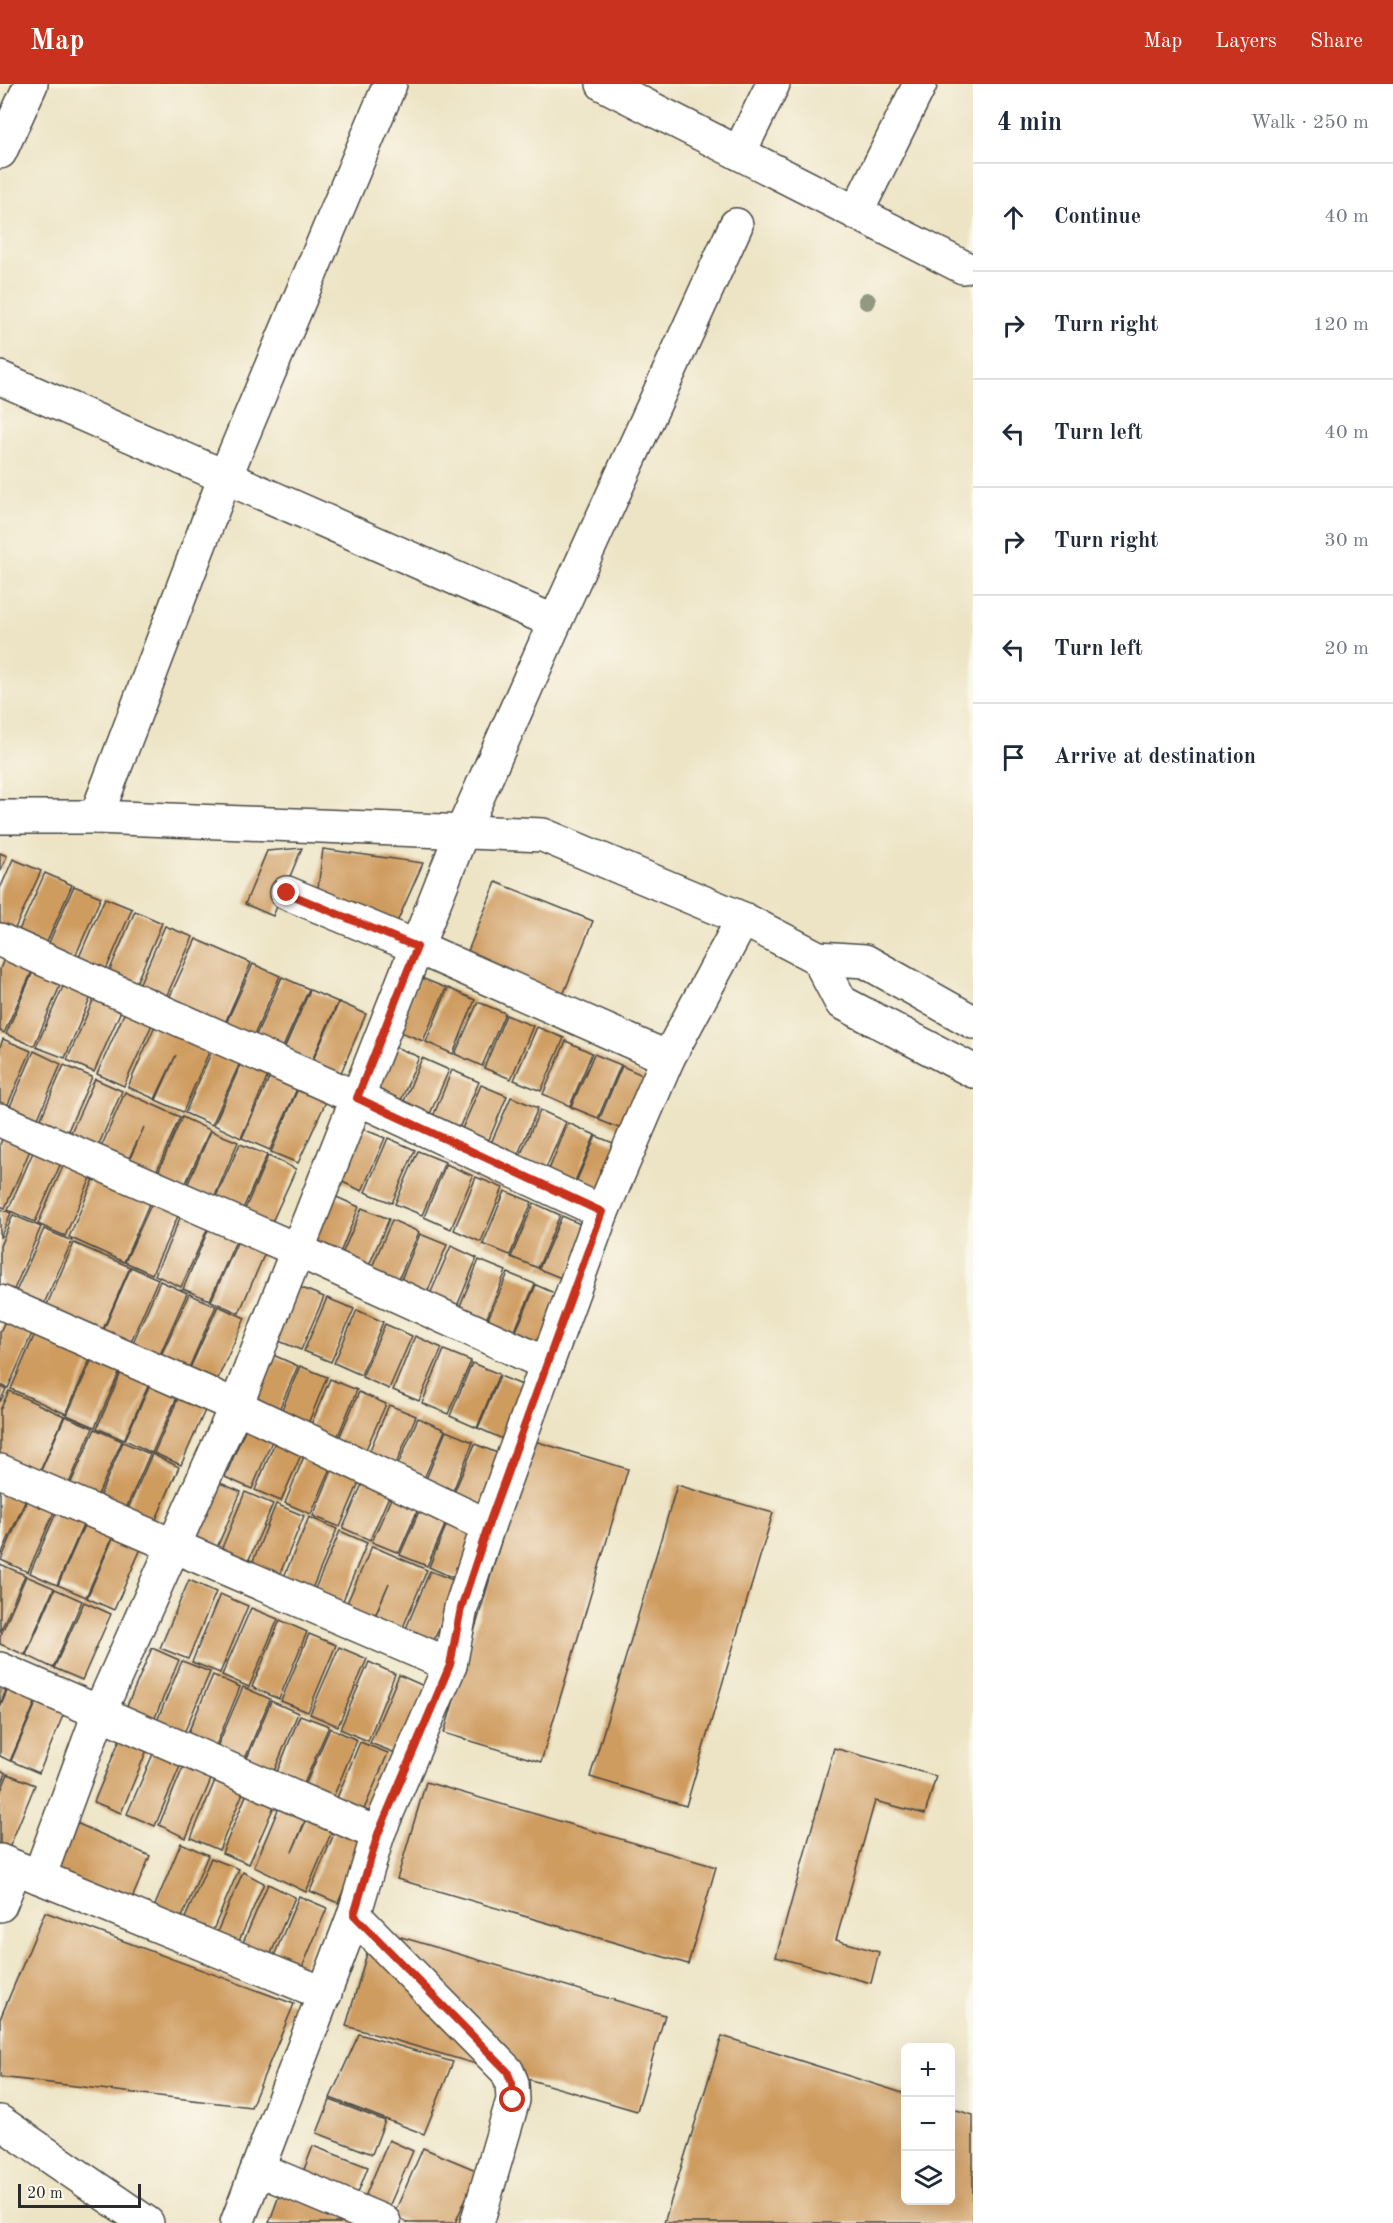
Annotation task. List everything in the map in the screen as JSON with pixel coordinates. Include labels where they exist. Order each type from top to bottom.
[{"type":"street","points":[[0,152],[31,84]]},
{"type":"street","points":[[96,817],[225,477],[390,84]]},
{"type":"street","points":[[603,84],[639,92],[739,153],[963,267]]},
{"type":"street","points":[[739,153],[774,84]]},
{"type":"street","points":[[856,213],[921,84]]},
{"type":"street","points":[[0,1905],[100,1711],[236,1406],[462,832],[555,621],[736,225]]},
{"type":"street","points":[[0,378],[555,621]]},
{"type":"street","points":[[0,817],[96,817],[543,835],[743,919],[818,958],[865,961],[973,1022]]},
{"type":"street","points":[[287,893],[417,947],[668,1058]]},
{"type":"street","points":[[237,2223],[354,1915],[378,1834],[450,1665],[461,1608],[488,1526],[602,1212],[668,1058],[743,919]]},
{"type":"street","points":[[0,940],[357,1098],[602,1212]]},
{"type":"street","points":[[818,958],[841,1002],[973,1071]]},
{"type":"street","points":[[0,1120],[297,1250],[547,1364]]},
{"type":"street","points":[[0,1302],[236,1406],[488,1526]]},
{"type":"street","points":[[0,1471],[450,1665]]},
{"type":"street","points":[[0,1669],[378,1834]]},
{"type":"street","points":[[18,1869],[325,1994]]},
{"type":"street","points":[[354,1915],[507,2071],[512,2083],[513,2100],[477,2223]]},
{"type":"street","points":[[0,2122],[147,2223]]},
{"type":"street","points":[[258,2169],[384,2222]]},
{"type":"building","points":[[302,848],[273,916],[245,904],[267,851]]},
{"type":"building","points":[[323,849],[423,863],[394,929],[317,896]]},
{"type":"building","points":[[0,853],[7,856],[0,872]]},
{"type":"building","points":[[13,859],[41,871],[11,937],[0,932],[0,889]]},
{"type":"building","points":[[45,873],[72,885],[43,951],[15,939]]},
{"type":"building","points":[[496,882],[593,921],[561,1000],[464,961]]},
{"type":"building","points":[[74,886],[101,897],[72,964],[45,952]]},
{"type":"building","points":[[105,898],[132,909],[103,977],[76,964]]},
{"type":"building","points":[[135,911],[162,923],[133,990],[106,979]]},
{"type":"building","points":[[165,926],[193,937],[163,1004],[136,992]]},
{"type":"building","points":[[196,939],[251,963],[222,1030],[166,1005]]},
{"type":"building","points":[[6,954],[34,967],[4,1033],[0,1031],[0,969]]},
{"type":"building","points":[[253,964],[280,976],[251,1042],[223,1030]]},
{"type":"building","points":[[35,967],[63,979],[34,1046],[6,1034]]},
{"type":"building","points":[[282,977],[309,989],[279,1056],[252,1044]]},
{"type":"building","points":[[419,977],[446,988],[423,1041],[396,1030]]},
{"type":"building","points":[[66,980],[93,992],[65,1058],[36,1047]]},
{"type":"building","points":[[448,988],[475,1000],[453,1054],[426,1042]]},
{"type":"building","points":[[310,990],[338,1002],[308,1069],[281,1056]]},
{"type":"building","points":[[96,994],[123,1006],[94,1072],[67,1060]]},
{"type":"building","points":[[339,1002],[366,1014],[337,1082],[309,1069]]},
{"type":"building","points":[[478,1002],[505,1013],[482,1066],[455,1054]]},
{"type":"building","points":[[127,1007],[154,1020],[124,1086],[97,1074]]},
{"type":"building","points":[[506,1015],[533,1026],[511,1079],[484,1068]]},
{"type":"building","points":[[157,1021],[212,1045],[183,1112],[156,1100],[176,1055],[155,1099],[128,1087]]},
{"type":"building","points":[[537,1027],[564,1038],[541,1091],[514,1080]]},
{"type":"building","points":[[3,1039],[31,1051],[2,1118],[0,1117],[0,1047]]},
{"type":"building","points":[[566,1041],[592,1053],[570,1106],[543,1094]]},
{"type":"building","points":[[214,1046],[242,1058],[212,1125],[185,1113]]},
{"type":"building","points":[[393,1046],[419,1057],[397,1110],[370,1099]]},
{"type":"building","points":[[34,1051],[61,1064],[33,1130],[5,1118]]},
{"type":"building","points":[[594,1054],[621,1065],[598,1118],[571,1107]]},
{"type":"building","points":[[422,1058],[449,1070],[426,1123],[400,1111]]},
{"type":"building","points":[[243,1059],[270,1071],[241,1138],[214,1125]]},
{"type":"building","points":[[64,1065],[92,1077],[62,1144],[35,1132]]},
{"type":"building","points":[[622,1066],[649,1078],[626,1131],[599,1120]]},
{"type":"building","points":[[452,1070],[479,1082],[456,1135],[430,1124]]},
{"type":"building","points":[[272,1072],[299,1084],[270,1150],[242,1138]]},
{"type":"building","points":[[95,1079],[122,1091],[93,1158],[65,1146]]},
{"type":"building","points":[[300,1084],[328,1097],[298,1163],[271,1152]]},
{"type":"building","points":[[481,1085],[507,1096],[485,1149],[458,1138]]},
{"type":"building","points":[[125,1092],[180,1117],[151,1184],[124,1172],[144,1127],[123,1171],[96,1159]]},
{"type":"building","points":[[511,1097],[538,1108],[515,1161],[488,1150]]},
{"type":"building","points":[[540,1110],[566,1122],[543,1175],[517,1163]]},
{"type":"building","points":[[182,1117],[210,1130],[180,1196],[153,1184]]},
{"type":"building","points":[[568,1123],[595,1135],[572,1188],[546,1177]]},
{"type":"building","points":[[358,1127],[385,1138],[362,1191],[336,1179]]},
{"type":"building","points":[[7,1129],[34,1141],[5,1208],[0,1206],[0,1144]]},
{"type":"building","points":[[211,1131],[238,1142],[209,1210],[182,1197]]},
{"type":"building","points":[[596,1136],[623,1147],[600,1200],[573,1189]]},
{"type":"building","points":[[388,1138],[415,1150],[392,1203],[365,1192]]},
{"type":"building","points":[[37,1143],[64,1156],[35,1222],[8,1210]]},
{"type":"building","points":[[240,1144],[267,1155],[237,1222],[210,1210]]},
{"type":"building","points":[[418,1151],[445,1162],[422,1215],[395,1204]]},
{"type":"building","points":[[268,1156],[296,1169],[266,1235],[239,1223]]},
{"type":"building","points":[[67,1157],[95,1169],[65,1236],[38,1224]]},
{"type":"building","points":[[446,1164],[473,1176],[451,1229],[424,1217]]},
{"type":"building","points":[[98,1170],[153,1195],[124,1262],[69,1237]]},
{"type":"building","points":[[476,1177],[503,1188],[481,1242],[454,1230]]},
{"type":"building","points":[[505,1191],[532,1202],[510,1255],[483,1244]]},
{"type":"building","points":[[332,1195],[359,1207],[337,1260],[310,1249]]},
{"type":"building","points":[[155,1196],[182,1207],[152,1274],[125,1262]]},
{"type":"building","points":[[534,1203],[560,1215],[538,1268],[511,1257]]},
{"type":"building","points":[[362,1208],[389,1219],[366,1272],[339,1261]]},
{"type":"building","points":[[0,1209],[11,1213],[0,1238]]},
{"type":"building","points":[[184,1209],[211,1221],[181,1287],[155,1275]]},
{"type":"building","points":[[13,1215],[41,1227],[12,1294],[0,1289],[0,1246]]},
{"type":"building","points":[[562,1216],[589,1228],[566,1280],[539,1269]]},
{"type":"building","points":[[392,1220],[419,1232],[396,1285],[369,1274]]},
{"type":"building","points":[[212,1221],[239,1234],[210,1300],[183,1289]]},
{"type":"building","points":[[44,1229],[72,1241],[42,1308],[14,1296]]},
{"type":"building","points":[[241,1234],[268,1246],[239,1313],[211,1301]]},
{"type":"building","points":[[420,1234],[447,1245],[425,1298],[398,1287]]},
{"type":"building","points":[[74,1243],[130,1267],[101,1334],[45,1309]]},
{"type":"building","points":[[451,1246],[477,1258],[455,1311],[428,1299]]},
{"type":"building","points":[[479,1260],[506,1271],[484,1325],[457,1313]]},
{"type":"building","points":[[131,1267],[158,1279],[129,1346],[102,1334]]},
{"type":"building","points":[[508,1273],[535,1284],[512,1337],[485,1326]]},
{"type":"building","points":[[160,1281],[187,1293],[158,1359],[131,1347]]},
{"type":"building","points":[[536,1285],[563,1297],[540,1350],[513,1338]]},
{"type":"building","points":[[297,1286],[324,1297],[301,1350],[274,1339]]},
{"type":"building","points":[[189,1294],[216,1306],[187,1372],[159,1360]]},
{"type":"building","points":[[327,1298],[354,1309],[331,1362],[304,1351]]},
{"type":"building","points":[[218,1306],[245,1318],[215,1385],[188,1373]]},
{"type":"building","points":[[10,1310],[37,1322],[8,1388],[0,1385],[0,1332]]},
{"type":"building","points":[[357,1310],[383,1322],[361,1375],[334,1363]]},
{"type":"building","points":[[40,1322],[95,1348],[66,1414],[11,1389]]},
{"type":"building","points":[[385,1324],[412,1336],[389,1389],[362,1377]]},
{"type":"building","points":[[415,1336],[442,1348],[419,1401],[393,1390]]},
{"type":"building","points":[[97,1348],[125,1360],[95,1427],[67,1415]]},
{"type":"building","points":[[444,1350],[471,1361],[448,1414],[422,1403]]},
{"type":"building","points":[[271,1354],[298,1366],[275,1419],[249,1407]]},
{"type":"building","points":[[126,1361],[154,1373],[124,1440],[97,1428]]},
{"type":"building","points":[[472,1363],[499,1374],[477,1428],[450,1416]]},
{"type":"building","points":[[300,1366],[327,1377],[305,1431],[278,1419]]},
{"type":"building","points":[[155,1374],[182,1386],[152,1453],[125,1440]]},
{"type":"building","points":[[500,1376],[527,1387],[505,1440],[478,1428]]},
{"type":"building","points":[[330,1379],[357,1390],[335,1443],[308,1432]]},
{"type":"building","points":[[0,1387],[6,1389],[0,1402]]},
{"type":"building","points":[[183,1387],[210,1399],[181,1465],[154,1453]]},
{"type":"building","points":[[9,1391],[64,1416],[35,1483],[0,1466],[0,1410]]},
{"type":"building","points":[[359,1392],[386,1404],[363,1456],[336,1445]]},
{"type":"building","points":[[389,1405],[416,1416],[394,1469],[367,1457]]},
{"type":"building","points":[[65,1416],[93,1428],[64,1495],[36,1482]]},
{"type":"building","points":[[418,1418],[445,1430],[422,1483],[395,1472]]},
{"type":"building","points":[[247,1425],[274,1436],[252,1489],[225,1477]]},
{"type":"building","points":[[95,1429],[122,1441],[92,1508],[65,1496]]},
{"type":"building","points":[[446,1431],[473,1442],[451,1496],[424,1484]]},
{"type":"building","points":[[277,1437],[304,1448],[281,1501],[255,1490]]},
{"type":"building","points":[[531,1440],[628,1469],[541,1762],[444,1733]]},
{"type":"building","points":[[123,1442],[150,1454],[121,1520],[94,1509]]},
{"type":"building","points":[[475,1444],[502,1455],[479,1508],[452,1497]]},
{"type":"building","points":[[307,1449],[334,1461],[311,1514],[285,1503]]},
{"type":"building","points":[[152,1454],[179,1467],[150,1533],[122,1522]]},
{"type":"building","points":[[335,1463],[362,1475],[340,1527],[313,1516]]},
{"type":"building","points":[[366,1475],[393,1487],[370,1540],[343,1528]]},
{"type":"building","points":[[213,1480],[241,1492],[212,1559],[185,1547]]},
{"type":"building","points":[[0,1483],[29,1493],[0,1557]]},
{"type":"building","points":[[677,1485],[773,1513],[686,1806],[590,1777]]},
{"type":"building","points":[[395,1489],[422,1500],[399,1553],[372,1542]]},
{"type":"building","points":[[245,1492],[273,1504],[244,1571],[217,1560]]},
{"type":"building","points":[[30,1493],[57,1505],[28,1572],[1,1560]]},
{"type":"building","points":[[423,1502],[450,1514],[427,1566],[400,1555]]},
{"type":"building","points":[[276,1504],[304,1516],[276,1583],[249,1571]]},
{"type":"building","points":[[59,1506],[86,1518],[57,1585],[30,1573]]},
{"type":"building","points":[[451,1514],[478,1526],[456,1579],[429,1567]]},
{"type":"building","points":[[309,1517],[337,1529],[309,1596],[281,1584]]},
{"type":"building","points":[[87,1519],[115,1531],[86,1597],[58,1585]]},
{"type":"building","points":[[116,1531],[143,1544],[114,1610],[87,1598]]},
{"type":"building","points":[[340,1531],[367,1543],[339,1610],[311,1598]]},
{"type":"building","points":[[372,1546],[427,1570],[399,1637],[371,1626],[389,1583],[371,1624],[343,1612]]},
{"type":"building","points":[[0,1564],[25,1575],[0,1632]]},
{"type":"building","points":[[430,1571],[458,1582],[430,1650],[402,1638]]},
{"type":"building","points":[[26,1576],[54,1588],[25,1655],[0,1644],[0,1637]]},
{"type":"building","points":[[189,1580],[216,1592],[188,1659],[160,1648]]},
{"type":"building","points":[[55,1589],[82,1601],[53,1668],[26,1655]]},
{"type":"building","points":[[220,1594],[248,1606],[220,1673],[192,1662]]},
{"type":"building","points":[[84,1602],[111,1614],[82,1680],[54,1668]]},
{"type":"building","points":[[251,1608],[278,1619],[249,1687],[222,1675]]},
{"type":"building","points":[[280,1620],[307,1632],[279,1699],[252,1687]]},
{"type":"building","points":[[309,1634],[336,1645],[308,1712],[281,1701]]},
{"type":"building","points":[[339,1647],[367,1659],[338,1726],[310,1714]]},
{"type":"building","points":[[152,1648],[179,1660],[151,1727],[123,1715]]},
{"type":"building","points":[[182,1661],[210,1672],[181,1740],[154,1728]]},
{"type":"building","points":[[369,1662],[395,1674],[368,1741],[340,1729]]},
{"type":"building","points":[[213,1675],[240,1687],[212,1755],[184,1742]]},
{"type":"building","points":[[399,1675],[426,1687],[398,1754],[370,1743]]},
{"type":"building","points":[[0,1677],[10,1681],[0,1705]]},
{"type":"building","points":[[11,1682],[39,1694],[10,1761],[0,1756],[0,1708]]},
{"type":"building","points":[[243,1687],[270,1699],[242,1766],[214,1754]]},
{"type":"building","points":[[40,1694],[67,1706],[39,1773],[11,1761]]},
{"type":"building","points":[[271,1701],[298,1713],[270,1781],[243,1768]]},
{"type":"building","points":[[300,1715],[329,1726],[300,1793],[273,1782]]},
{"type":"building","points":[[330,1728],[357,1740],[329,1807],[301,1795]]},
{"type":"building","points":[[122,1734],[149,1745],[121,1813],[94,1802]]},
{"type":"building","points":[[360,1742],[388,1753],[359,1821],[332,1810]]},
{"type":"building","points":[[156,1747],[183,1759],[155,1826],[127,1814]]},
{"type":"building","points":[[834,1748],[936,1776],[925,1814],[875,1801],[836,1940],[879,1952],[871,1983],[776,1957]]},
{"type":"building","points":[[187,1758],[215,1770],[186,1838],[159,1825]]},
{"type":"building","points":[[0,1770],[6,1773],[0,1788]]},
{"type":"building","points":[[219,1771],[247,1783],[219,1850],[191,1838]]},
{"type":"building","points":[[8,1774],[35,1785],[7,1853],[0,1850],[0,1793]]},
{"type":"building","points":[[426,1782],[716,1867],[688,1964],[397,1879]]},
{"type":"building","points":[[250,1786],[278,1797],[249,1864],[222,1853]]},
{"type":"building","points":[[282,1800],[309,1811],[292,1852],[309,1814],[335,1824],[306,1892],[254,1867]]},
{"type":"building","points":[[72,1821],[150,1856],[128,1908],[49,1873]]},
{"type":"building","points":[[338,1824],[366,1836],[338,1903],[310,1891]]},
{"type":"building","points":[[181,1843],[208,1855],[180,1922],[153,1910]]},
{"type":"building","points":[[211,1858],[239,1869],[210,1937],[182,1925]]},
{"type":"building","points":[[243,1872],[264,1883],[236,1948],[214,1939]]},
{"type":"building","points":[[268,1884],[295,1897],[267,1963],[239,1952]]},
{"type":"building","points":[[299,1896],[327,1908],[299,1975],[271,1963]]},
{"type":"building","points":[[45,1912],[294,2004],[251,2107],[0,2077],[0,2019]]},
{"type":"building","points":[[374,1929],[665,2015],[637,2111],[346,2026]]},
{"type":"building","points":[[359,2034],[453,2062],[424,2134],[330,2098]]},
{"type":"building","points":[[722,2036],[901,2092],[901,2205],[955,2205],[955,2110],[973,2115],[973,2223],[664,2223]]},
{"type":"building","points":[[330,2100],[385,2121],[372,2154],[317,2133]]},
{"type":"building","points":[[389,2140],[413,2151],[388,2209],[364,2199]]},
{"type":"building","points":[[313,2146],[368,2167],[355,2200],[300,2180]]},
{"type":"building","points":[[423,2148],[478,2171],[455,2223],[409,2223],[393,2216]]},
{"type":"building","points":[[280,2193],[359,2223],[269,2223]]},
{"type":"route","points":[[287,893],[417,947],[357,1098],[602,1212],[488,1526],[461,1608],[450,1665],[378,1834],[354,1915],[507,2071],[512,2083],[513,2100]]}]
